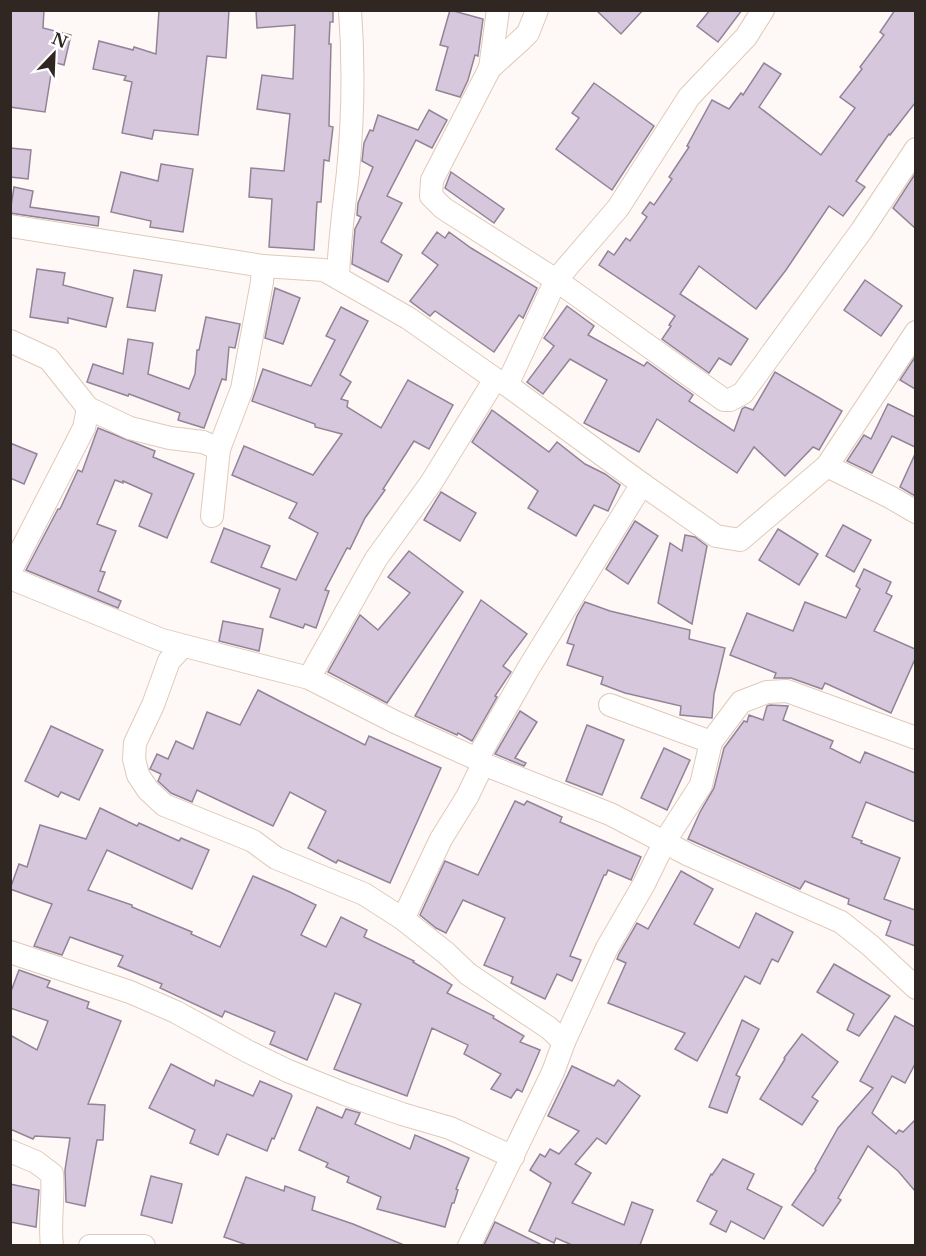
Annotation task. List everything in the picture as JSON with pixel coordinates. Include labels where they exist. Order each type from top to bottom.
[{"type":"street","points":[[338,278],[351,110],[353,43],[350,10]]},
{"type":"street","points":[[498,10],[490,68],[432,180],[431,196],[443,208],[556,280],[724,400],[730,400],[743,393],[862,230],[915,149]]},
{"type":"street","points":[[490,68],[528,33],[537,10]]},
{"type":"street","points":[[309,678],[376,559],[501,382],[556,280],[618,208],[689,97],[746,37],[763,10]]},
{"type":"street","points":[[10,226],[263,266],[324,270],[408,318],[716,536],[740,540],[827,466],[915,333]]},
{"type":"street","points":[[212,516],[219,449],[242,389],[263,266]]},
{"type":"street","points":[[10,341],[49,359],[88,408],[130,428],[170,438],[202,442],[219,449]]},
{"type":"street","points":[[10,572],[84,428],[88,408]]},
{"type":"street","points":[[827,466],[915,512]]},
{"type":"street","points":[[403,919],[441,839],[467,797],[480,762],[528,669],[642,484]]},
{"type":"street","points":[[10,578],[171,649],[309,678],[395,723],[480,762],[610,814],[689,855],[841,922],[871,946],[915,988]]},
{"type":"street","points":[[171,649],[153,705],[135,743],[134,759],[138,775],[148,790],[164,805],[253,841],[276,858],[364,894],[403,919],[446,953],[468,974],[549,1028],[564,1042]]},
{"type":"street","points":[[469,1245],[553,1072],[564,1042],[607,948],[644,884],[665,841],[701,785],[711,742],[741,702],[775,690],[787,692],[915,738]]},
{"type":"street","points":[[610,705],[711,742]]},
{"type":"street","points":[[10,952],[130,992],[176,1012],[247,1052],[288,1071],[345,1094],[450,1128],[513,1157]]},
{"type":"street","points":[[10,1151],[36,1162],[52,1174],[53,1188],[49,1224],[52,1245]]},
{"type":"street","points":[[90,1245],[144,1245]]},
{"type":"building","points":[[10,10],[44,10],[43,28],[71,35],[64,65],[53,62],[45,112],[10,107]]},
{"type":"building","points":[[159,10],[229,10],[226,58],[207,56],[198,135],[154,130],[152,139],[122,133],[132,82],[124,80],[126,76],[93,69],[99,41],[133,50],[134,47],[156,54]]},
{"type":"building","points":[[256,10],[333,10],[329,44],[331,44],[329,126],[333,127],[329,161],[324,160],[321,202],[317,202],[314,250],[269,247],[272,199],[249,197],[251,168],[284,171],[290,114],[257,109],[262,75],[293,79],[295,25],[257,28]]},
{"type":"building","points":[[450,10],[483,19],[478,56],[475,55],[468,80],[460,97],[436,90],[448,47],[440,45]]},
{"type":"building","points":[[596,10],[643,10],[621,34]]},
{"type":"building","points":[[710,10],[742,10],[718,42],[697,26]]},
{"type":"building","points":[[895,10],[915,10],[915,103],[889,134],[856,181],[865,187],[843,216],[829,206],[786,270],[756,309],[699,266],[680,294],[748,339],[731,365],[719,358],[709,373],[662,339],[675,316],[599,265],[608,251],[614,255],[626,238],[630,241],[647,217],[642,213],[650,202],[654,205],[672,179],[669,177],[689,147],[687,146],[712,100],[729,109],[741,93],[743,95],[764,63],[781,74],[759,107],[821,155],[855,108],[840,97],[884,35],[880,32]]},
{"type":"building","points":[[594,83],[654,126],[612,190],[556,149],[579,118],[572,113]]},
{"type":"building","points":[[429,110],[447,120],[432,148],[416,140],[387,196],[402,203],[381,242],[402,255],[388,282],[352,264],[355,229],[361,217],[357,215],[358,203],[373,167],[362,161],[364,143],[370,130],[373,131],[378,115],[418,130]]},
{"type":"building","points":[[10,148],[31,150],[28,179],[10,177]]},
{"type":"building","points":[[161,164],[193,169],[183,232],[150,227],[151,221],[111,212],[121,172],[158,181]]},
{"type":"building","points":[[451,172],[504,209],[494,223],[445,188]]},
{"type":"building","points":[[915,174],[915,228],[893,208]]},
{"type":"building","points":[[14,187],[33,191],[30,207],[99,217],[98,226],[10,213]]},
{"type":"building","points":[[437,232],[445,238],[449,232],[537,288],[523,318],[519,315],[494,352],[435,311],[430,316],[410,301],[438,265],[422,253]]},
{"type":"building","points":[[37,269],[65,273],[63,285],[113,298],[106,327],[68,318],[68,323],[30,317]]},
{"type":"building","points":[[134,270],[162,275],[155,311],[127,307]]},
{"type":"building","points":[[865,280],[902,306],[881,336],[844,310]]},
{"type":"building","points":[[275,288],[300,298],[283,344],[265,338]]},
{"type":"building","points":[[567,306],[594,326],[588,335],[644,366],[647,362],[693,395],[689,401],[734,431],[742,409],[745,407],[753,410],[775,372],[842,411],[819,450],[813,447],[785,476],[754,447],[737,473],[657,419],[639,452],[584,423],[607,380],[570,359],[543,394],[527,382],[554,346],[544,338]]},
{"type":"building","points":[[341,307],[368,321],[340,375],[351,382],[341,399],[348,401],[347,407],[381,428],[408,380],[453,405],[429,449],[414,441],[383,489],[385,490],[365,518],[350,549],[347,548],[325,590],[329,591],[316,628],[305,624],[303,628],[270,617],[280,589],[211,562],[224,528],[270,546],[261,567],[296,580],[318,533],[289,518],[297,503],[232,475],[244,446],[313,475],[342,434],[315,427],[315,424],[252,401],[263,369],[311,386],[335,340],[326,336]]},
{"type":"building","points":[[206,317],[240,324],[235,348],[229,347],[226,380],[222,379],[204,428],[178,420],[180,413],[129,394],[128,396],[87,382],[93,364],[123,374],[128,339],[153,343],[148,374],[189,389],[195,374],[197,350],[199,350]]},
{"type":"building","points":[[915,357],[915,389],[900,380]]},
{"type":"building","points":[[888,404],[915,417],[915,447],[892,436],[872,473],[847,461],[864,435],[871,439]]},
{"type":"building","points":[[492,410],[549,452],[557,442],[585,464],[620,485],[608,511],[594,505],[576,536],[528,508],[538,491],[472,442]]},
{"type":"building","points":[[98,428],[155,451],[153,457],[194,474],[167,538],[139,526],[152,494],[123,481],[123,483],[115,480],[97,524],[116,531],[100,571],[105,572],[98,591],[121,601],[118,608],[26,570],[60,509],[78,470],[82,472]]},
{"type":"building","points":[[10,443],[37,454],[24,484],[10,478]]},
{"type":"building","points":[[915,454],[915,496],[900,487]]},
{"type":"building","points":[[441,492],[476,513],[460,541],[424,520]]},
{"type":"building","points":[[635,521],[658,536],[628,584],[606,569]]},
{"type":"building","points":[[843,525],[871,540],[854,572],[826,556]]},
{"type":"building","points":[[778,529],[818,554],[799,585],[759,560]]},
{"type":"building","points":[[685,535],[695,537],[707,546],[692,624],[658,603],[670,543],[682,551]]},
{"type":"building","points":[[409,551],[463,592],[387,703],[328,672],[360,615],[378,630],[410,593],[388,577]]},
{"type":"building","points":[[864,569],[891,582],[886,593],[892,596],[874,631],[915,649],[915,659],[891,713],[825,683],[822,689],[791,678],[774,678],[776,673],[730,655],[747,613],[793,631],[805,602],[846,618],[860,589],[856,586]]},
{"type":"building","points":[[481,600],[527,634],[503,666],[511,672],[495,696],[497,697],[472,741],[415,716]]},
{"type":"building","points":[[585,602],[610,611],[690,630],[689,639],[725,648],[714,694],[712,718],[680,715],[681,706],[625,693],[601,684],[603,677],[567,665],[574,645],[567,643]]},
{"type":"building","points":[[223,621],[263,629],[259,651],[219,641]]},
{"type":"building","points":[[258,690],[365,745],[369,736],[441,768],[390,883],[338,860],[336,863],[308,848],[326,811],[290,792],[273,826],[197,790],[192,802],[171,793],[158,781],[161,774],[150,769],[157,754],[168,759],[176,741],[193,749],[207,712],[240,725]]},
{"type":"building","points":[[767,706],[788,706],[783,720],[833,741],[830,748],[860,763],[865,752],[915,773],[915,822],[866,802],[852,837],[862,841],[861,843],[900,858],[884,899],[915,910],[915,946],[886,935],[891,921],[848,904],[849,899],[805,881],[800,889],[688,839],[714,788],[724,748],[744,721],[747,722],[749,715],[763,720]]},
{"type":"building","points":[[520,711],[537,722],[515,758],[526,763],[524,766],[495,754]]},
{"type":"building","points":[[587,725],[624,740],[602,795],[566,781]]},
{"type":"building","points":[[51,726],[103,750],[79,800],[61,792],[58,797],[25,781]]},
{"type":"building","points":[[664,748],[690,760],[667,810],[641,798]]},
{"type":"building","points":[[515,801],[524,805],[527,801],[562,817],[560,822],[641,857],[631,880],[608,870],[604,875],[570,956],[581,960],[572,981],[557,974],[545,999],[511,983],[513,977],[484,965],[505,918],[463,900],[446,933],[420,915],[445,861],[478,875]]},
{"type":"building","points":[[100,808],[137,826],[139,823],[179,841],[181,838],[209,850],[192,889],[107,850],[88,890],[132,905],[132,907],[192,932],[191,934],[220,947],[253,876],[290,892],[316,905],[301,935],[326,947],[341,917],[367,930],[364,937],[414,961],[452,985],[447,993],[494,1016],[493,1018],[524,1036],[520,1042],[540,1050],[522,1092],[517,1089],[511,1098],[491,1089],[501,1074],[464,1054],[468,1045],[432,1028],[407,1096],[334,1069],[361,1004],[335,993],[307,1060],[270,1044],[275,1032],[225,1011],[222,1017],[160,988],[162,984],[118,966],[123,956],[70,937],[62,955],[34,946],[52,904],[10,889],[19,864],[27,867],[40,825],[86,839]]},
{"type":"building","points":[[681,871],[713,889],[694,924],[739,948],[756,913],[793,932],[778,962],[772,959],[760,984],[745,976],[697,1061],[675,1049],[685,1033],[608,1003],[626,963],[617,959],[619,954],[637,923],[648,929]]},
{"type":"building","points":[[834,964],[890,996],[859,1036],[847,1030],[854,1014],[817,992]]},
{"type":"building","points":[[19,970],[50,981],[47,987],[89,1002],[87,1008],[121,1021],[88,1104],[105,1105],[103,1140],[97,1140],[85,1206],[66,1202],[65,1170],[70,1138],[35,1136],[33,1139],[10,1129],[10,1035],[37,1050],[48,1021],[10,1008],[10,994]]},
{"type":"building","points":[[895,1016],[915,1027],[915,1064],[905,1083],[892,1076],[872,1113],[896,1134],[899,1130],[903,1132],[915,1120],[915,1191],[898,1171],[868,1146],[838,1198],[841,1200],[823,1226],[792,1205],[816,1170],[838,1128],[873,1088],[860,1081]]},
{"type":"building","points":[[742,1020],[759,1029],[736,1075],[740,1077],[727,1113],[709,1107]]},
{"type":"building","points":[[802,1034],[838,1062],[812,1097],[818,1101],[802,1125],[760,1099],[784,1058]]},
{"type":"building","points":[[171,1064],[214,1086],[216,1080],[253,1096],[260,1081],[291,1094],[267,1151],[227,1134],[218,1155],[190,1143],[195,1130],[149,1108]]},
{"type":"building","points":[[572,1066],[614,1086],[618,1080],[640,1096],[606,1144],[597,1138],[575,1164],[591,1173],[572,1203],[624,1225],[632,1202],[653,1210],[640,1245],[572,1245],[556,1238],[554,1243],[529,1231],[551,1183],[530,1170],[540,1154],[545,1157],[550,1149],[559,1154],[579,1131],[548,1116]]},
{"type":"building","points":[[317,1107],[342,1118],[346,1109],[360,1113],[355,1124],[410,1149],[415,1135],[469,1158],[456,1189],[458,1190],[445,1227],[377,1209],[381,1197],[347,1182],[349,1177],[326,1167],[328,1163],[299,1150]]},
{"type":"building","points":[[723,1159],[754,1174],[747,1189],[782,1207],[764,1239],[731,1221],[726,1232],[710,1224],[717,1211],[697,1201],[711,1174]]},
{"type":"building","points":[[151,1176],[182,1184],[172,1223],[141,1215]]},
{"type":"building","points":[[246,1177],[284,1191],[285,1186],[315,1197],[312,1210],[404,1245],[247,1245],[224,1237]]},
{"type":"building","points":[[10,1184],[39,1190],[36,1227],[10,1222]]},
{"type":"building","points":[[495,1222],[542,1245],[484,1245]]}]
